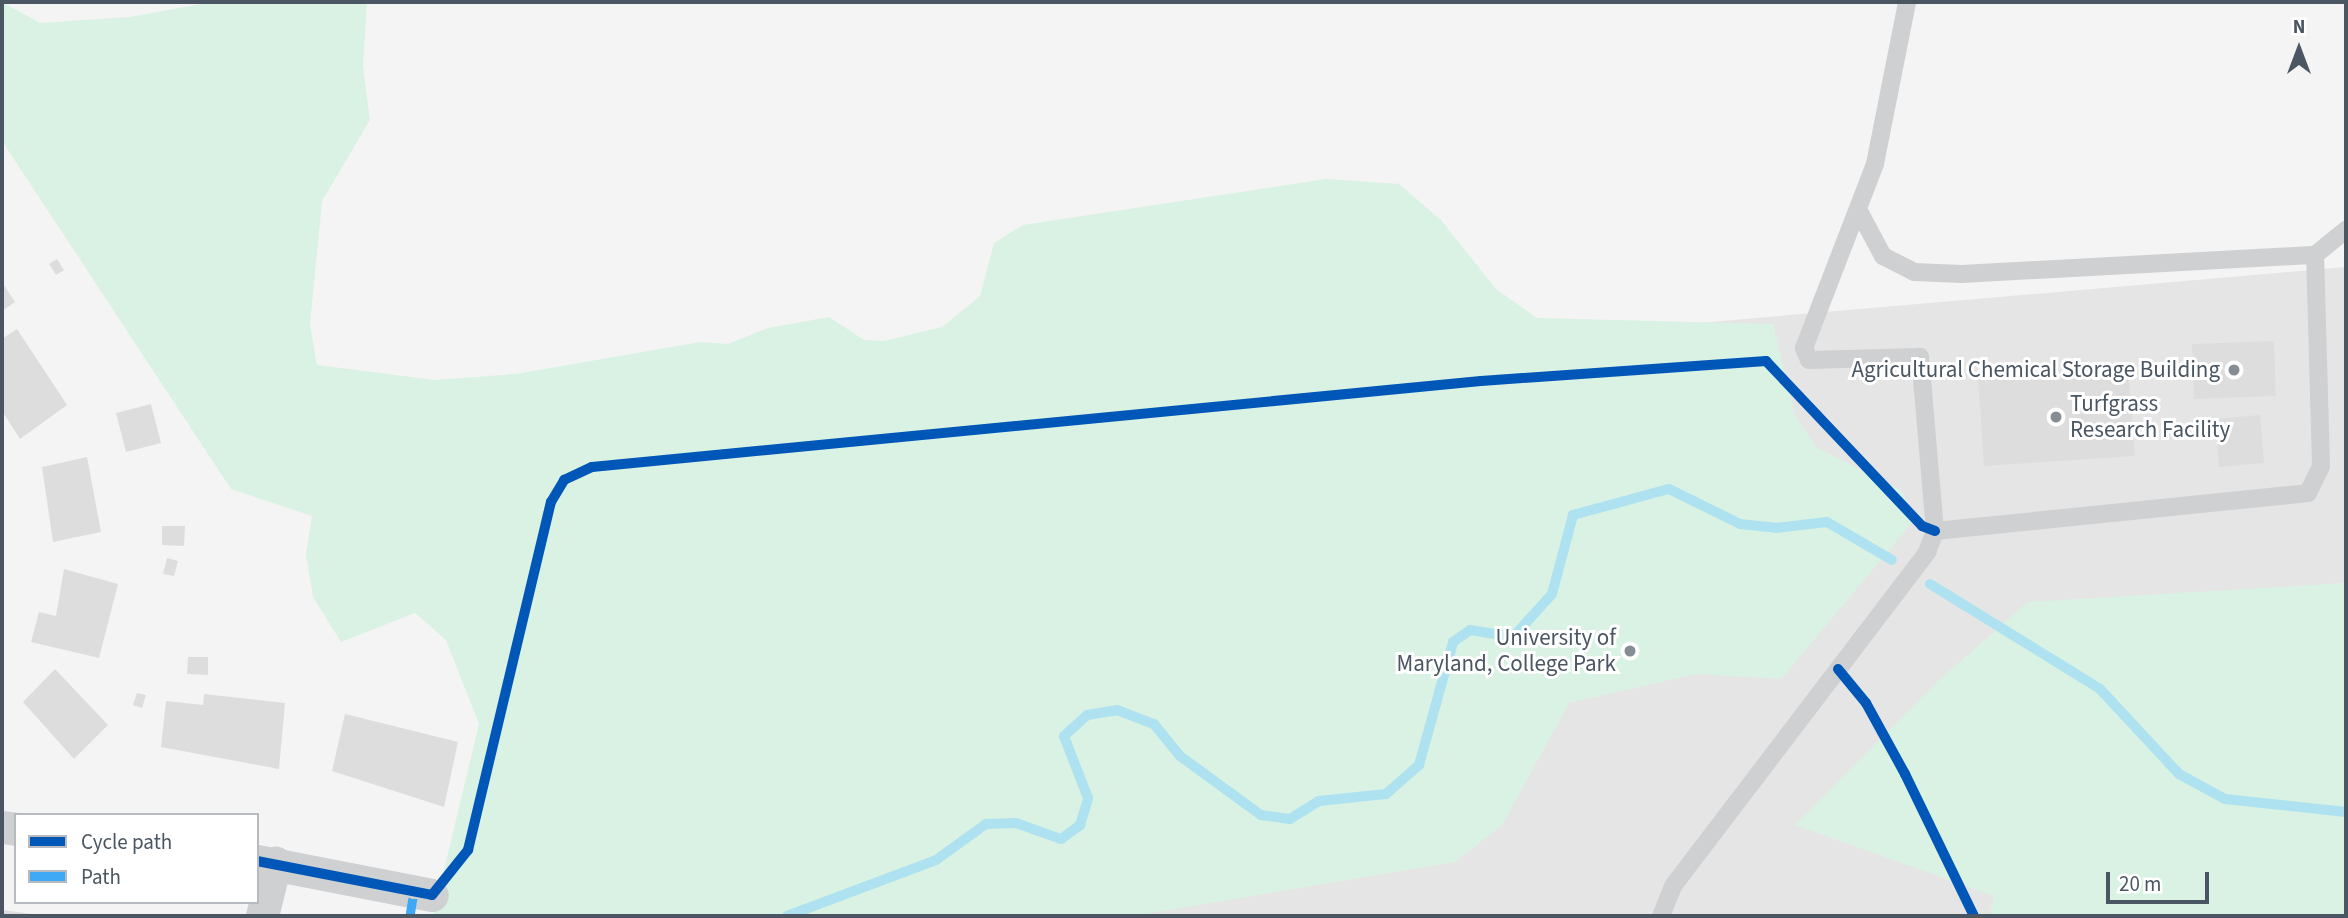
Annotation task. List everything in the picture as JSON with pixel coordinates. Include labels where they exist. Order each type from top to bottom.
[{"type":"street","points":[[262,916],[266,862],[432,895]]},
{"type":"lane","points":[[1661,916],[1673,886],[1927,552],[1935,531],[1920,357],[1809,360],[1804,348],[1837,251],[1860,213],[1907,2]]},
{"type":"lane","points":[[1860,213],[1883,256],[1914,272],[2315,254],[2346,230]]},
{"type":"lane","points":[[1935,531],[2308,493],[2321,466],[2315,254]]},
{"type":"shaded area","name":"University of Maryland, College Park","points":[[2346,267],[2346,916],[859,916],[969,386]]},
{"type":"green space","points":[[2,2],[40,23],[130,17],[212,2],[367,2],[363,66],[370,120],[322,201],[310,324],[317,365],[435,380],[516,374],[700,342],[728,344],[768,328],[829,317],[864,340],[884,341],[942,327],[980,296],[994,243],[1023,225],[1326,179],[1399,184],[1441,220],[1496,289],[1537,318],[1773,324],[1795,416],[1816,447],[1901,490],[1916,518],[1781,679],[1696,674],[1569,703],[1502,825],[1455,862],[1134,916],[433,916],[479,724],[446,640],[415,613],[341,642],[313,597],[306,554],[312,516],[231,489],[2,141]]},
{"type":"green space","points":[[2346,583],[2346,916],[1990,916],[1994,896],[1795,825],[1938,681],[2028,602]]},
{"type":"building","points":[[57,259],[64,270],[56,275],[49,264]]},
{"type":"building","points":[[2,282],[15,302],[2,311]]},
{"type":"building","points":[[17,329],[67,405],[20,439],[2,411],[2,339]]},
{"type":"building","name":"Agricultural Chemical Storage Building","points":[[2274,341],[2276,396],[2194,399],[2192,344]]},
{"type":"building","name":"Turfgrass Research Facility","points":[[2128,368],[2135,456],[1984,466],[1978,379]]},
{"type":"building","points":[[151,404],[161,443],[126,452],[116,413]]},
{"type":"building","points":[[2260,415],[2264,463],[2219,467],[2215,419]]},
{"type":"building","points":[[87,457],[101,532],[53,542],[42,467]]},
{"type":"building","points":[[162,526],[185,526],[184,546],[162,545]]},
{"type":"building","points":[[167,558],[178,561],[174,576],[163,574]]},
{"type":"building","points":[[64,569],[118,584],[99,658],[31,642],[39,612],[56,616]]},
{"type":"building","points":[[188,657],[208,657],[208,675],[187,674]]},
{"type":"building","points":[[55,669],[108,725],[74,759],[23,702]]},
{"type":"building","points":[[137,693],[146,695],[142,708],[133,705]]},
{"type":"building","points":[[204,694],[285,703],[279,769],[161,747],[166,701],[203,705]]},
{"type":"building","points":[[345,714],[458,742],[444,807],[332,771]]},
{"type":"building","points":[[2,910],[40,915],[40,916],[2,916]]},
{"type":"waterway","points":[[787,916],[936,860],[986,824],[1016,823],[1061,839],[1080,825],[1088,798],[1064,736],[1087,715],[1117,710],[1154,724],[1180,756],[1261,815],[1290,819],[1319,801],[1386,794],[1419,765],[1453,642],[1470,630],[1513,637],[1552,594],[1573,515],[1669,489],[1740,524],[1776,528],[1827,522],[1892,560]]},
{"type":"waterway","points":[[1930,584],[2100,689],[2179,774],[2225,799],[2346,812]]},
{"type":"marked path","points":[[410,916],[414,892]]},
{"type":"cycle path","points":[[259,861],[432,895],[468,850],[551,502],[564,480],[592,467],[1481,381],[1766,361],[1922,526],[1935,531]]},
{"type":"cycle path","points":[[1838,669],[1866,703],[1905,774],[1974,916]]},
{"type":"place","name":"Agricultural Chemical Storage Building","points":[[2234,370]]},
{"type":"place","name":"Turfgrass Research Facility","points":[[2056,417]]},
{"type":"place","name":"University of Maryland, College Park","points":[[1630,651]]}]
